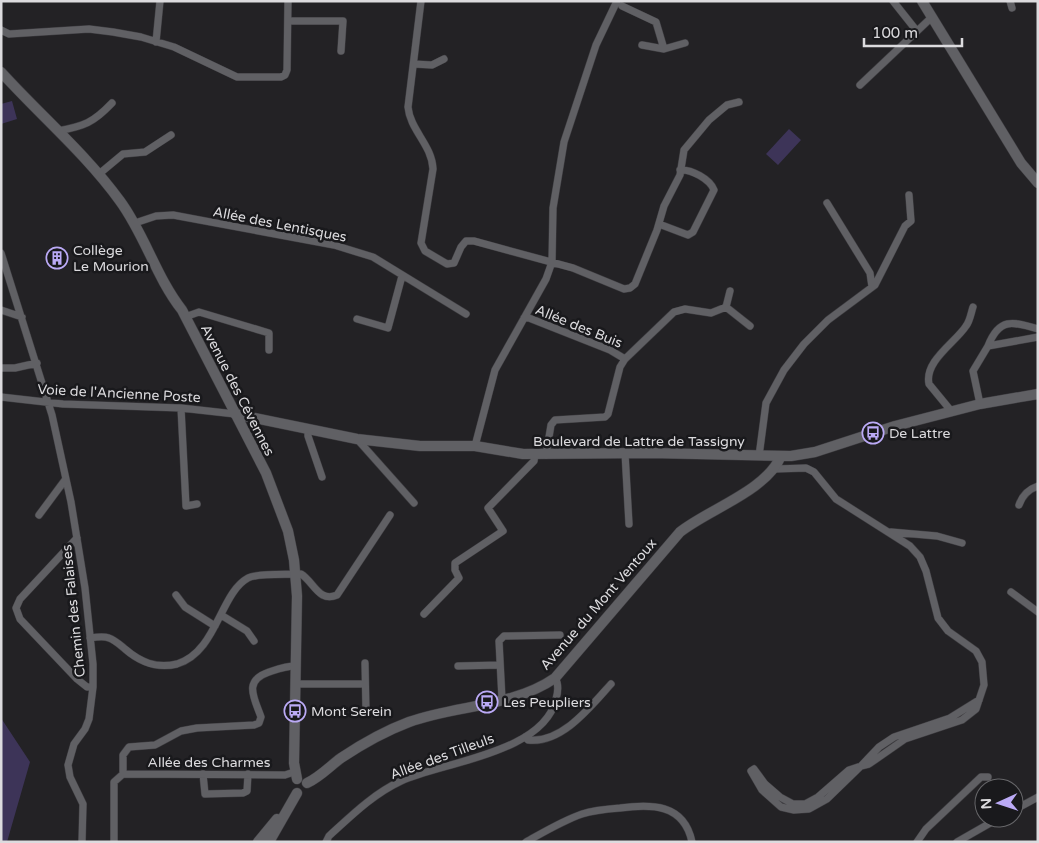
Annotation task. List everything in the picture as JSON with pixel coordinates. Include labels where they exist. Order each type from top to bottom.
[{"type":"street","points":[[156,42],[160,1]]},
{"type":"street","points":[[1,30],[9,34],[88,29],[141,37],[193,55],[237,78],[281,78],[287,70],[288,1]]},
{"type":"street","points":[[421,1],[409,112],[433,158],[421,240],[423,249],[444,263],[450,264],[466,241],[474,241],[552,262],[624,288],[630,288],[635,284],[659,224],[664,206],[680,170],[684,150],[709,120],[727,105],[739,102]]},
{"type":"street","points":[[893,1],[916,30]]},
{"type":"street","points":[[922,1],[1021,163],[1038,183]]},
{"type":"street","points":[[475,446],[494,370],[546,280],[552,262],[553,208],[564,142],[596,45],[622,5],[653,19],[664,49]]},
{"type":"street","points":[[860,85],[916,30],[932,17]]},
{"type":"street","points":[[288,21],[343,21],[341,51]]},
{"type":"street","points":[[642,45],[664,49],[685,43]]},
{"type":"street","points":[[414,64],[432,65],[444,59]]},
{"type":"street","name":"Avenue des Cévennes","points":[[1,72],[99,174],[135,223],[266,473],[282,512],[292,552],[295,575],[296,775],[292,785],[297,793]]},
{"type":"street","points":[[58,131],[84,126],[97,118],[112,103]]},
{"type":"street","points":[[99,174],[123,154],[145,152],[171,135]]},
{"type":"street","points":[[659,224],[688,234],[693,232],[714,190],[712,184],[690,171],[680,170]]},
{"type":"street","points":[[759,456],[766,403],[784,370],[804,344],[828,320],[879,280],[905,226],[910,222],[909,195]]},
{"type":"street","points":[[827,203],[870,272],[872,287]]},
{"type":"street","name":"Allée des Lentisques","points":[[135,223],[156,216],[173,215],[334,245],[373,257],[466,314]]},
{"type":"street","name":"Chemin des Falaises","points":[[1,253],[48,403],[77,538],[90,638],[93,687],[89,719],[85,729],[74,744],[68,765],[70,777],[83,804],[82,842]]},
{"type":"street","points":[[357,319],[388,328],[402,276]]},
{"type":"street","points":[[726,307],[730,291]]},
{"type":"street","points":[[726,307],[750,326]]},
{"type":"street","points":[[546,455],[551,425],[555,420],[605,417],[608,414],[620,368],[625,359],[674,312],[685,309],[711,312],[726,307]]},
{"type":"street","points":[[952,412],[929,384],[928,378],[934,363],[967,325],[973,307]]},
{"type":"street","points":[[1,310],[22,317]]},
{"type":"street","points":[[185,316],[199,312],[269,333],[269,350]]},
{"type":"street","name":"Allée des Buis","points":[[524,318],[529,318],[610,350],[625,359]]},
{"type":"street","points":[[980,404],[973,371],[988,346],[992,335],[1004,324],[1012,322],[1038,329]]},
{"type":"street","points":[[988,346],[1038,338]]},
{"type":"street","points":[[1,368],[16,368],[37,363]]},
{"type":"street","name":"Boulevard de Lattre de Tassigny","points":[[235,414],[357,439],[420,446],[475,446],[535,455],[624,453],[781,456],[815,452],[895,426],[980,404],[1038,394]]},
{"type":"street","name":"Voie de l'Ancienne Poste","points":[[1,397],[48,403],[181,408],[235,414]]},
{"type":"street","points":[[181,408],[186,506],[197,504]]},
{"type":"street","points":[[308,430],[308,436],[322,477]]},
{"type":"street","points":[[357,439],[414,503]]},
{"type":"street","points":[[624,453],[629,524]]},
{"type":"street","points":[[424,614],[459,578],[455,570],[455,564],[503,531],[488,508],[534,461],[535,455]]},
{"type":"street","name":"Avenue du Mont Ventoux","points":[[297,793],[304,792],[307,783],[365,742],[388,731],[430,715],[528,694],[555,678],[680,532],[696,520],[765,479],[775,469],[781,456]]},
{"type":"street","points":[[775,469],[810,469],[836,499],[891,532],[910,546],[920,557],[926,571],[938,618],[948,631],[976,651],[982,662],[984,684],[979,700],[950,718],[921,726],[894,737],[879,747],[861,766],[827,799],[817,806],[802,810],[788,810],[772,801],[755,781],[751,771],[754,769],[764,784],[780,797],[789,803],[800,804],[818,797],[849,770],[861,766]]},
{"type":"street","points":[[39,515],[65,480]]},
{"type":"street","points":[[1019,506],[1021,500],[1030,489],[1038,486]]},
{"type":"street","points":[[90,638],[109,637],[140,661],[163,666],[179,663],[194,655],[215,626],[241,583],[249,577],[260,575],[303,575],[323,597],[331,598],[338,595],[390,515]]},
{"type":"street","points":[[891,532],[937,536],[962,543]]},
{"type":"street","points":[[77,538],[20,599],[16,608],[20,619],[71,672],[87,687],[93,687]]},
{"type":"street","points":[[1011,592],[1038,612]]},
{"type":"street","points":[[176,595],[185,606],[215,626]]},
{"type":"street","points":[[221,615],[247,631],[254,641]]},
{"type":"street","points":[[502,699],[499,641],[504,636],[560,635]]},
{"type":"street","points":[[364,663],[366,711]]},
{"type":"street","points":[[458,666],[500,665]]},
{"type":"street","points":[[114,842],[114,782],[123,774],[123,755],[129,748],[155,745],[182,732],[197,728],[254,726],[259,723],[261,717],[254,699],[253,683],[257,676],[285,666],[296,666]]},
{"type":"street","name":"Allée des Tilleuls","points":[[326,842],[352,815],[382,792],[401,781],[444,765],[492,752],[525,737],[544,722],[553,709],[558,687],[555,678]]},
{"type":"street","points":[[295,684],[365,684]]},
{"type":"street","name":"Allée des Tilleuls","points":[[525,737],[528,740],[538,740],[564,730],[588,709],[611,684]]},
{"type":"street","name":"Allée des Charmes","points":[[123,774],[296,775]]},
{"type":"street","points":[[203,774],[205,794],[243,794],[247,791],[248,774]]},
{"type":"street","points":[[296,775],[307,783]]},
{"type":"street","points":[[917,842],[932,823],[981,776],[988,777]]},
{"type":"street","points":[[269,842],[297,793]]},
{"type":"street","points":[[1024,805],[1038,797]]},
{"type":"street","points":[[258,842],[290,805]]},
{"type":"street","points":[[526,842],[582,814],[597,810],[653,805],[673,813],[686,828],[692,842]]},
{"type":"street","points":[[957,842],[982,828]]},
{"type":"shaded area","points":[[12,101],[17,119],[1,124],[1,104]]},
{"type":"shaded area","points":[[789,129],[801,140],[778,165],[766,154]]},
{"type":"shaded area","points":[[1,718],[30,762],[7,842],[1,842]]},
{"type":"place","name":"Collège Le Mourion","points":[[57,258]]},
{"type":"place","name":"De Lattre","points":[[873,433]]},
{"type":"place","name":"Les Peupliers","points":[[487,702]]},
{"type":"place","name":"Mont Serein","points":[[295,711]]}]
